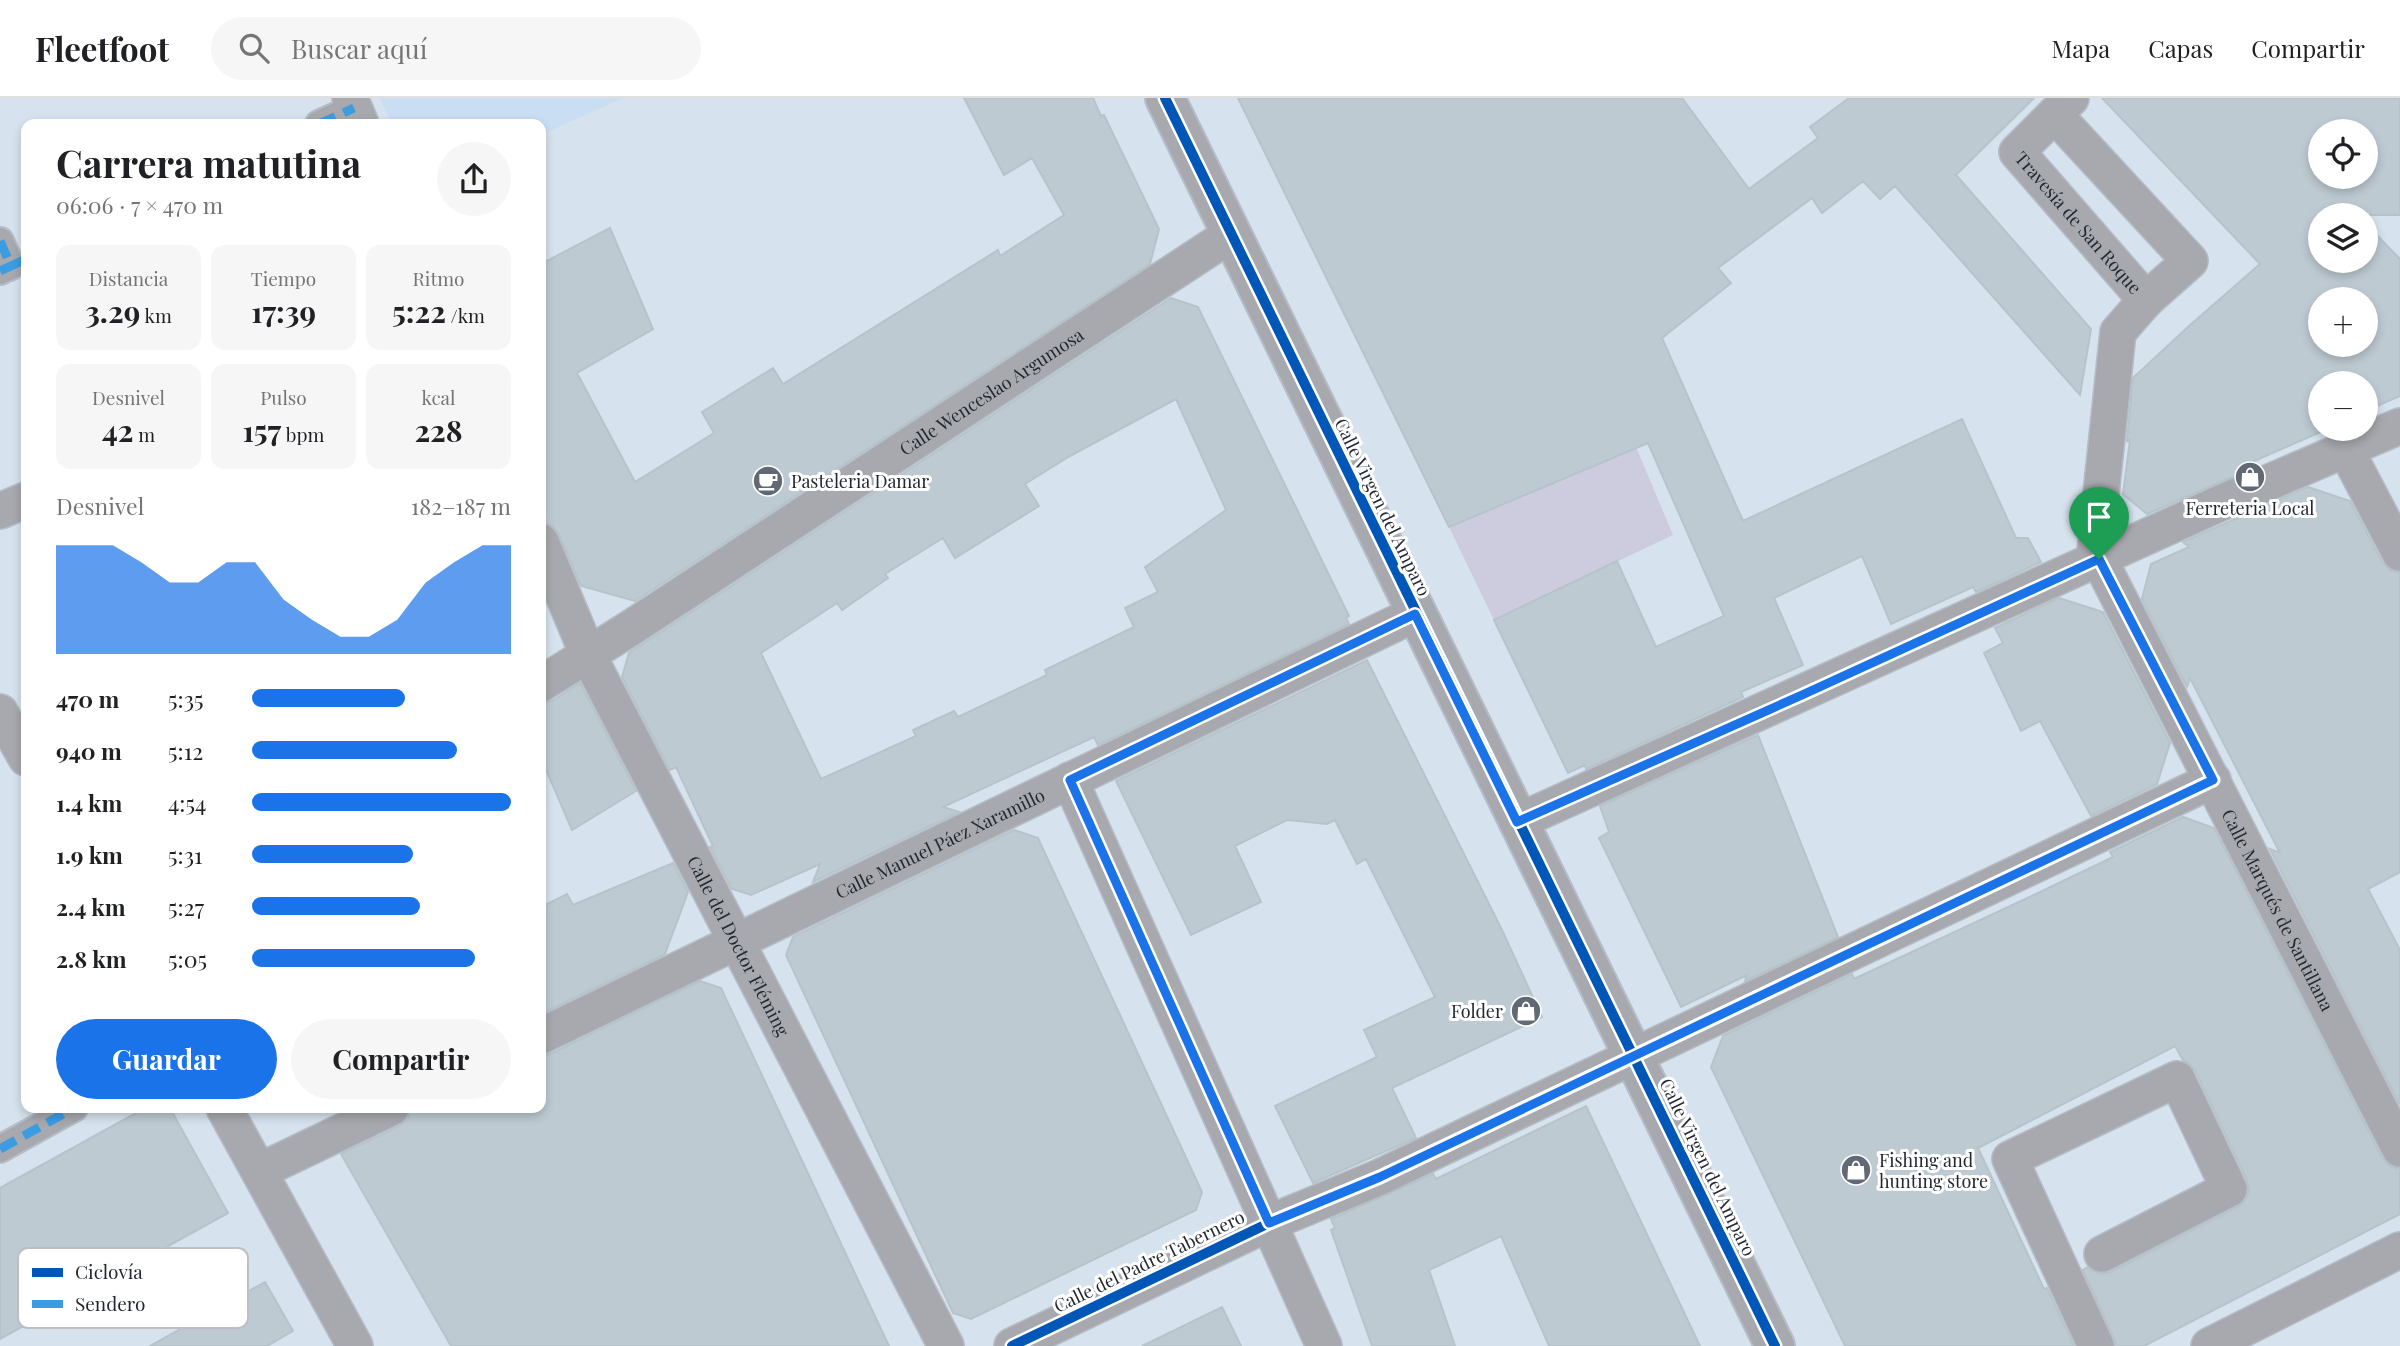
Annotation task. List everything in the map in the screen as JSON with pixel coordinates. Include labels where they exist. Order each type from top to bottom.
[{"type":"street","name":"Calle Virgen del Amparo","points":[[1165,98],[1775,1346]]},
{"type":"street","name":"Travesía de San Roque","points":[[2096,560],[2118,332],[2146,300],[2190,261],[2063,107],[2017,152],[2146,300]]},
{"type":"street","points":[[332,119],[355,110]]},
{"type":"street","name":"Calle Wenceslao Argumosa","points":[[546,681],[1230,235]]},
{"type":"street","points":[[0,241],[13,265]]},
{"type":"street","points":[[1517,822],[2096,560],[2400,426]]},
{"type":"street","points":[[2346,450],[2400,553]]},
{"type":"street","points":[[0,511],[21,502]]},
{"type":"street","name":"Calle del Doctor Fléming","points":[[546,554],[588,655],[946,1346]]},
{"type":"street","name":"Calle Marqués de Santillana","points":[[2096,560],[2213,780],[2400,1149]]},
{"type":"street","name":"Calle Manuel Páez Xaramillo","points":[[546,1034],[1415,614]]},
{"type":"street","points":[[0,712],[21,749]]},
{"type":"street","points":[[1070,780],[1324,1346]]},
{"type":"street","name":"Calle del Padre Tabernero","points":[[1012,1346],[1269,1223],[1380,1177],[2213,780]]},
{"type":"street","points":[[2096,1346],[2010,1159],[2176,1079],[2229,1189],[2102,1254]]},
{"type":"street","points":[[0,1149],[65,1113]]},
{"type":"street","points":[[227,1113],[355,1346]]},
{"type":"street","points":[[260,1171],[381,1113]]},
{"type":"street","points":[[2209,1346],[2400,1250]]},
{"type":"shaded area","points":[[380,98],[623,98],[546,133],[546,119],[390,119]]},
{"type":"shaded area","points":[[1628,428],[1673,535],[1494,620],[1449,527],[1604,461]]},
{"type":"building","points":[[964,98],[1093,98],[1101,116],[1104,115],[1159,229],[1150,264],[635,601],[581,586],[559,534],[553,526],[546,524],[546,261],[610,228],[653,329],[577,373],[635,482],[714,433],[702,412],[773,368],[783,384],[998,250],[1000,256],[1064,215],[1032,158],[1004,175]]},
{"type":"building","points":[[1238,98],[1682,98],[1749,189],[1818,138],[1810,127],[1849,98],[2034,98],[1956,175],[2091,329],[2080,395],[1895,186],[1880,199],[1863,181],[1822,213],[1812,198],[1718,268],[1731,283],[1662,338],[1743,521],[1962,419],[2016,538],[2028,538],[2041,562],[1976,592],[1973,587],[1891,624],[1862,556],[1774,598],[1803,665],[1741,692],[1743,697],[1586,769],[1585,765],[1568,773],[1494,620],[1617,561],[1656,647],[1724,616],[1648,443],[1449,527]]},
{"type":"building","points":[[2102,98],[2400,98],[2400,215],[2378,215],[2378,203],[2308,203],[2308,273],[2378,273],[2378,236],[2400,259],[2400,396],[2378,406],[2378,371],[2308,371],[2308,437],[2243,466],[2250,469],[2147,514],[2123,494],[2130,440],[2127,441],[2133,378],[2260,264]]},
{"type":"building","points":[[1171,298],[1198,307],[1349,616],[1346,618],[1349,624],[1098,745],[1094,737],[943,807],[959,812],[813,882],[820,864],[751,895],[732,889],[710,847],[713,846],[676,767],[670,770],[622,677],[629,653]],"holes":[[[1176,399],[1226,510],[1145,567],[1158,592],[1125,608],[1134,627],[1045,670],[1047,675],[958,717],[954,711],[913,730],[916,736],[821,779],[761,653],[837,603],[842,610],[888,578],[885,574],[943,538],[955,558],[1039,506],[1025,484],[1070,456]]]},
{"type":"building","points":[[2308,487],[2350,501],[2382,562],[2390,570],[2400,573],[2400,872],[2368,889],[2400,950],[2400,1105],[2270,849],[2280,853],[2190,678],[2187,687],[2142,599],[2151,564],[2189,547],[2183,542]]},
{"type":"building","points":[[2059,598],[2103,612],[2170,743],[2157,784],[2091,816],[2040,721],[2021,731],[1984,653],[2003,643],[1995,628]]},
{"type":"building","points":[[1367,660],[1502,930],[1542,1017],[1392,1088],[1416,1138],[1313,1183],[1275,1106],[1377,1057],[1364,1030],[1435,997],[1366,859],[1357,864],[1335,820],[1327,824],[1287,820],[1235,846],[1261,902],[1191,935],[1116,781]]},
{"type":"building","points":[[580,683],[636,791],[572,830],[546,770],[546,703]]},
{"type":"building","points":[[1758,735],[1838,937],[1745,981],[1747,975],[1681,1007],[1599,838],[1609,832],[1600,806]]},
{"type":"building","points":[[2183,817],[2214,828],[2382,1158],[2390,1166],[2400,1169],[2400,1214],[2144,1346],[2116,1346],[2083,1270],[2088,1267],[2100,1274],[2111,1272],[2238,1207],[2245,1201],[2249,1191],[2247,1180],[2195,1070],[2183,1060],[2175,1046],[1978,1148],[2044,1289],[2047,1288],[2074,1346],[1845,1346],[1711,1067],[1723,1036],[1852,974],[1854,979],[2036,894],[2113,857],[2110,852]]},
{"type":"building","points":[[1014,830],[1038,838],[1202,1192],[1196,1210],[971,1319],[953,1313],[786,955],[793,937]]},
{"type":"building","points":[[673,863],[688,892],[665,954],[546,1012],[546,904],[567,894],[573,905]]},
{"type":"building","points":[[700,981],[721,988],[889,1346],[451,1346],[341,1154],[400,1126],[408,1119],[410,1113],[546,1113],[546,1055]]},
{"type":"building","points":[[1586,1106],[1700,1346],[1549,1346],[1501,1236],[1429,1270],[1455,1346],[1372,1346],[1331,1230],[1335,1228],[1331,1219],[1433,1174],[1436,1179]]},
{"type":"building","points":[[136,1113],[173,1113],[228,1213],[165,1248],[18,1248],[20,1328],[0,1339],[0,1188]]},
{"type":"building","points":[[265,1282],[293,1331],[267,1346],[150,1346],[182,1328],[248,1328],[248,1291]]},
{"type":"building","points":[[1222,1307],[1241,1346],[1142,1346]]},
{"type":"marked path","points":[[330,119],[354,108]]},
{"type":"marked path","points":[[0,241],[11,266],[0,271]]},
{"type":"marked path","points":[[11,266],[21,261]]},
{"type":"marked path","points":[[0,1149],[65,1113]]},
{"type":"cycle path","points":[[1165,98],[1775,1346]]},
{"type":"cycle path","points":[[1012,1346],[1269,1223],[1380,1177],[2213,780]]},
{"type":"place","name":"Ferreteria Local","points":[[2250,477]]},
{"type":"place","name":"Pasteleria Damar","points":[[768,481]]},
{"type":"place","name":"Folder","points":[[1526,1011]]},
{"type":"place","name":"Fishing and hunting store","points":[[1856,1170]]},
{"type":"route","points":[[2099,559],[2213,780],[1380,1177],[1269,1223],[1070,780],[1415,614],[1517,822],[2099,559]]}]
